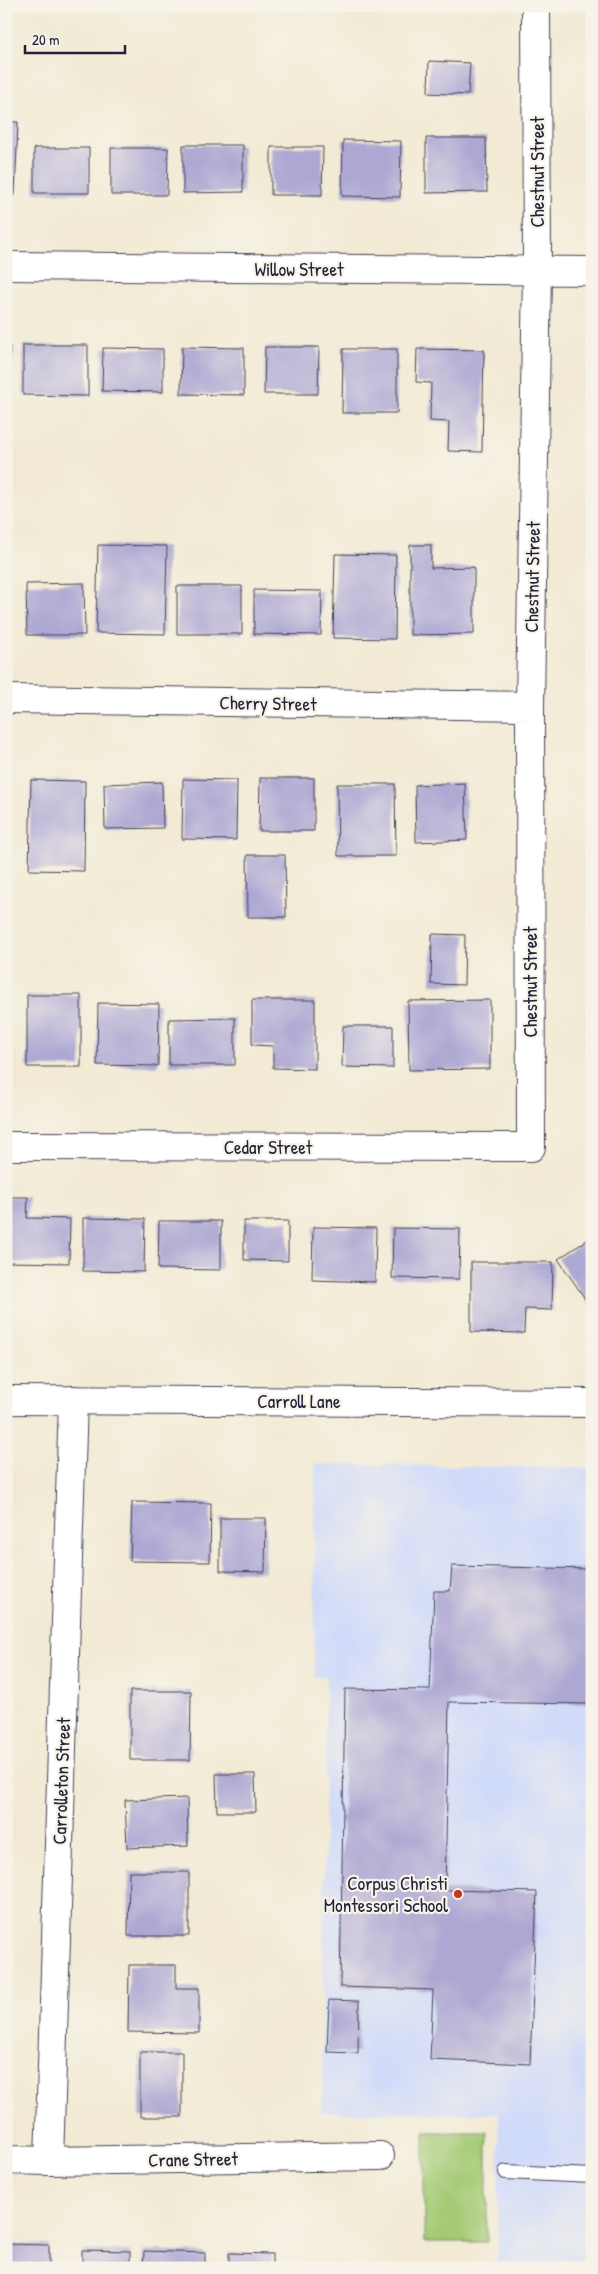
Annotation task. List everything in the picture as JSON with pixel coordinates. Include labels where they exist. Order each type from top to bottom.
[{"type":"street","name":"Chestnut Street","points":[[531,1147],[530,706],[537,271],[536,6]]},
{"type":"street","name":"Willow Street","points":[[6,266],[592,271]]},
{"type":"street","name":"Cherry Street","points":[[6,699],[530,706]]},
{"type":"street","name":"Cedar Street","points":[[6,1146],[531,1147]]},
{"type":"street","name":"Carroll Lane","points":[[6,1400],[592,1402]]},
{"type":"street","name":"Carrolleton Street","points":[[49,2161],[73,1400]]},
{"type":"street","name":"Crane Street","points":[[6,2160],[380,2156]]},
{"type":"lane","points":[[506,2172],[592,2176]]},
{"type":"shaded area","name":"Corpus Christi Montessori School","points":[[315,1464],[592,1468],[592,2265],[497,2264],[499,2114],[322,2112],[326,1677],[314,1676]]},
{"type":"green space","points":[[424,2132],[487,2132],[487,2242],[424,2242]]},
{"type":"building","points":[[429,61],[470,63],[468,95],[428,93]]},
{"type":"building","points":[[6,122],[18,122],[15,195],[6,195]]},
{"type":"building","points":[[426,138],[486,138],[487,192],[426,193]]},
{"type":"building","points":[[343,140],[401,141],[400,197],[342,196]]},
{"type":"building","points":[[183,145],[243,145],[243,192],[183,193]]},
{"type":"building","points":[[271,147],[323,147],[322,195],[271,195]]},
{"type":"building","points":[[34,148],[89,148],[89,193],[34,193]]},
{"type":"building","points":[[111,148],[168,148],[167,195],[111,195]]},
{"type":"building","points":[[23,345],[88,345],[88,396],[23,395]]},
{"type":"building","points":[[6,346],[10,346],[10,392],[6,392]]},
{"type":"building","points":[[182,347],[244,348],[244,395],[181,394]]},
{"type":"building","points":[[265,347],[319,347],[318,394],[264,394]]},
{"type":"building","points":[[103,348],[163,349],[163,392],[102,391]]},
{"type":"building","points":[[343,349],[397,349],[397,413],[342,413]]},
{"type":"building","points":[[417,349],[484,350],[482,452],[448,451],[449,422],[430,421],[431,383],[416,382]]},
{"type":"building","points":[[98,545],[167,546],[165,634],[96,633]]},
{"type":"building","points":[[410,545],[431,545],[431,568],[474,567],[474,634],[410,635]]},
{"type":"building","points":[[335,554],[396,555],[395,639],[333,638]]},
{"type":"building","points":[[84,583],[85,635],[27,635],[26,584]]},
{"type":"building","points":[[177,586],[242,586],[242,634],[177,634]]},
{"type":"building","points":[[254,590],[322,591],[321,635],[254,634]]},
{"type":"building","points":[[6,591],[9,591],[9,640],[6,640]]},
{"type":"building","points":[[260,778],[314,778],[314,831],[259,831]]},
{"type":"building","points":[[183,779],[237,780],[236,840],[182,839]]},
{"type":"building","points":[[31,780],[85,781],[84,871],[29,870]]},
{"type":"building","points":[[162,782],[163,828],[105,829],[104,784]]},
{"type":"building","points":[[465,783],[467,840],[416,842],[415,785]]},
{"type":"building","points":[[337,784],[395,784],[396,856],[338,856]]},
{"type":"building","points":[[247,855],[285,855],[286,917],[248,917]]},
{"type":"building","points":[[432,934],[465,935],[464,985],[431,984]]},
{"type":"building","points":[[27,995],[81,995],[81,1067],[27,1067]]},
{"type":"building","points":[[252,1000],[315,1000],[315,1069],[273,1068],[273,1046],[252,1045]]},
{"type":"building","points":[[490,1000],[490,1069],[409,1070],[408,1001]]},
{"type":"building","points":[[98,1003],[159,1004],[158,1066],[97,1065]]},
{"type":"building","points":[[235,1018],[235,1065],[169,1065],[169,1019]]},
{"type":"building","points":[[343,1026],[393,1026],[393,1068],[342,1067]]},
{"type":"building","points":[[6,1197],[28,1197],[27,1218],[70,1219],[69,1263],[6,1262]]},
{"type":"building","points":[[83,1218],[145,1219],[144,1272],[83,1271]]},
{"type":"building","points":[[159,1221],[221,1221],[221,1270],[158,1269]]},
{"type":"building","points":[[244,1221],[288,1221],[288,1261],[244,1260]]},
{"type":"building","points":[[313,1227],[376,1228],[375,1282],[312,1280]]},
{"type":"building","points":[[393,1228],[460,1229],[459,1279],[392,1278]]},
{"type":"building","points":[[592,1237],[592,1309],[558,1259]]},
{"type":"building","points":[[471,1262],[553,1262],[552,1310],[525,1309],[524,1333],[471,1332]]},
{"type":"building","points":[[132,1502],[211,1503],[210,1562],[130,1561]]},
{"type":"building","points":[[220,1518],[266,1518],[265,1572],[220,1571]]},
{"type":"building","points":[[452,1566],[592,1569],[592,1704],[449,1702],[445,1890],[537,1892],[530,2064],[430,2060],[433,1990],[340,1987],[345,1689],[430,1690],[434,1591],[450,1591]]},
{"type":"building","points":[[130,1691],[191,1691],[190,1760],[130,1760]]},
{"type":"building","points":[[216,1774],[255,1774],[256,1812],[217,1812]]},
{"type":"building","points":[[187,1798],[188,1846],[127,1848],[125,1800]]},
{"type":"building","points":[[129,1872],[189,1872],[189,1936],[128,1936]]},
{"type":"building","points":[[129,1965],[176,1965],[176,1988],[199,1988],[199,2033],[128,2032]]},
{"type":"building","points":[[329,2000],[359,2001],[358,2053],[327,2052]]},
{"type":"building","points":[[140,2052],[182,2052],[182,2117],[140,2117]]},
{"type":"building","points":[[6,2244],[49,2245],[49,2268],[6,2268]]},
{"type":"building","points":[[82,2250],[130,2251],[130,2268],[82,2268]]},
{"type":"building","points":[[144,2251],[205,2253],[205,2268],[143,2268]]},
{"type":"building","points":[[229,2253],[272,2254],[272,2268],[229,2268]]},
{"type":"place","name":"Corpus Christi Montessori School","points":[[458,1894]]}]
